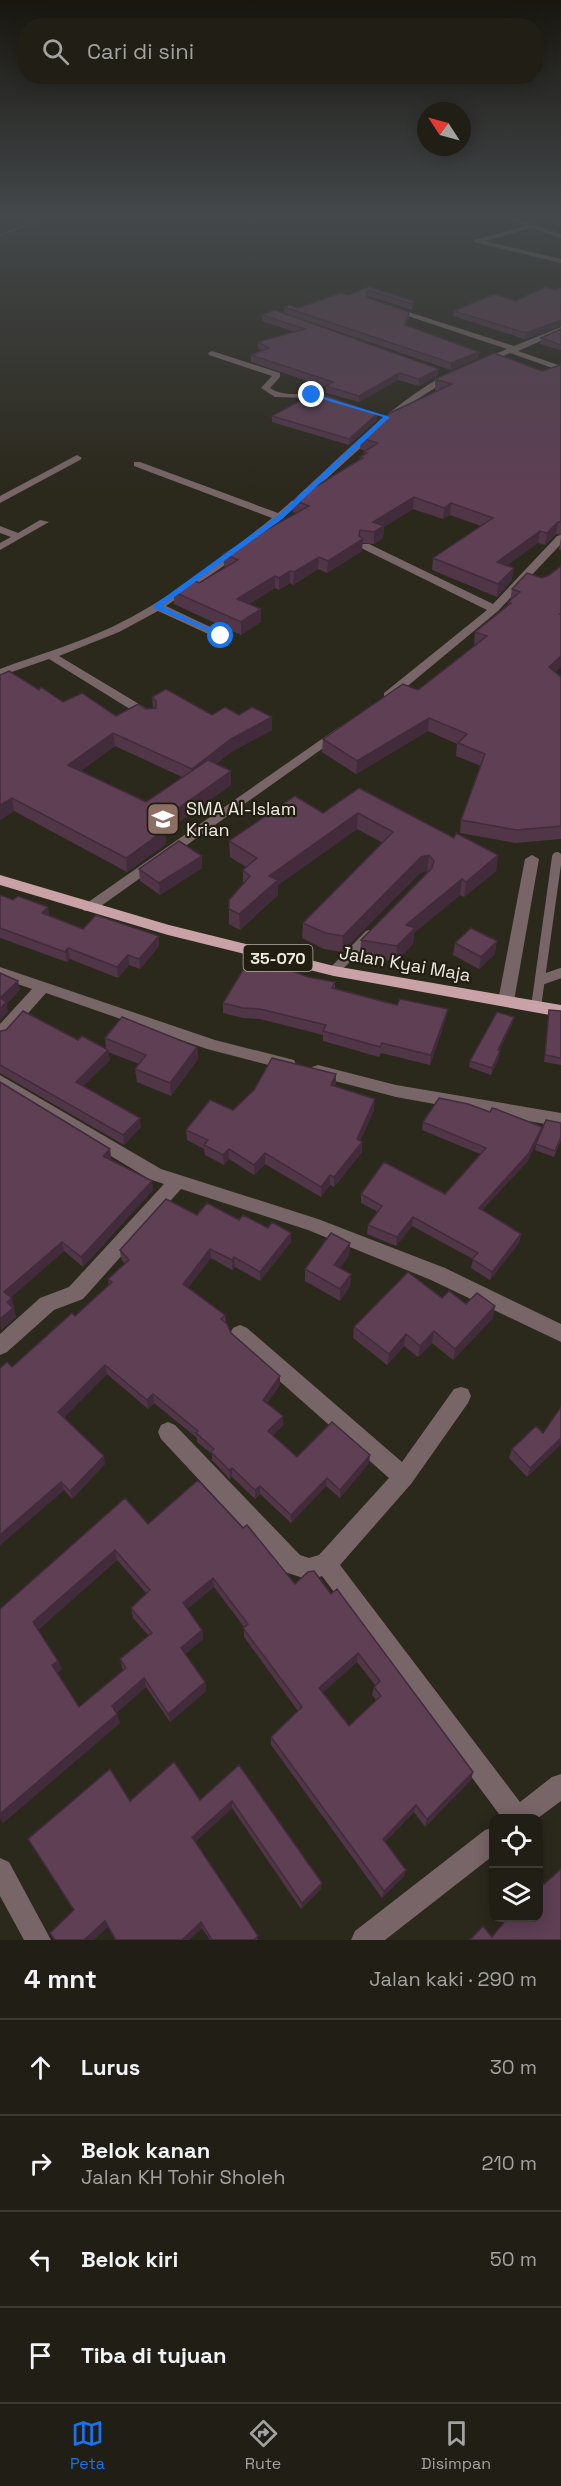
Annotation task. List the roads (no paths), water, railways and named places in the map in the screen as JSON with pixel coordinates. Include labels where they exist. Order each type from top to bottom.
[{"type":"main road","name":"Jalan Kyai Maja","points":[[0,880],[89,908],[334,971],[561,1011]]},
{"type":"street","points":[[392,308],[561,369]]},
{"type":"street","points":[[0,673],[116,629],[157,606],[279,517],[382,415],[418,392],[461,371],[561,329]]},
{"type":"street","points":[[212,353],[277,375],[265,388],[267,391],[290,397],[312,395],[338,402]]},
{"type":"street","points":[[440,371],[461,371]]},
{"type":"street","points":[[0,500],[77,458]]},
{"type":"street","points":[[137,464],[279,517]]},
{"type":"street","points":[[0,547],[44,522]]},
{"type":"street","points":[[0,529],[18,537]]},
{"type":"street","points":[[376,704],[494,609],[561,538]]},
{"type":"street","points":[[365,546],[494,609]]},
{"type":"street","points":[[157,606],[221,636]]},
{"type":"street","points":[[50,655],[151,717]]},
{"type":"street","points":[[89,908],[348,725]]},
{"type":"street","points":[[506,1002],[532,859]]},
{"type":"street","points":[[0,972],[213,1045],[396,1091],[561,1120]]},
{"type":"street","points":[[0,1034],[42,988]]},
{"type":"street","points":[[0,1081],[155,1174],[176,1183],[312,1224],[438,1274],[561,1333]]},
{"type":"street","points":[[0,1346],[47,1304],[76,1293],[176,1183]]},
{"type":"street","points":[[240,1334],[404,1477]]},
{"type":"street","points":[[168,1432],[293,1564],[309,1569],[326,1564],[404,1477],[462,1396]]},
{"type":"street","points":[[326,1564],[515,1814]]},
{"type":"street","points":[[523,1814],[561,1786]]},
{"type":"street","points":[[367,1939],[489,1843]]},
{"type":"street","points":[[0,1871],[38,1940]]},
{"type":"lane","points":[[536,1007],[557,857]]},
{"type":"lane","points":[[334,971],[375,929]]},
{"type":"lane","points":[[541,980],[561,973]]},
{"type":"place","name":"SMA Al-Islam Krian","points":[[163,819]]}]
